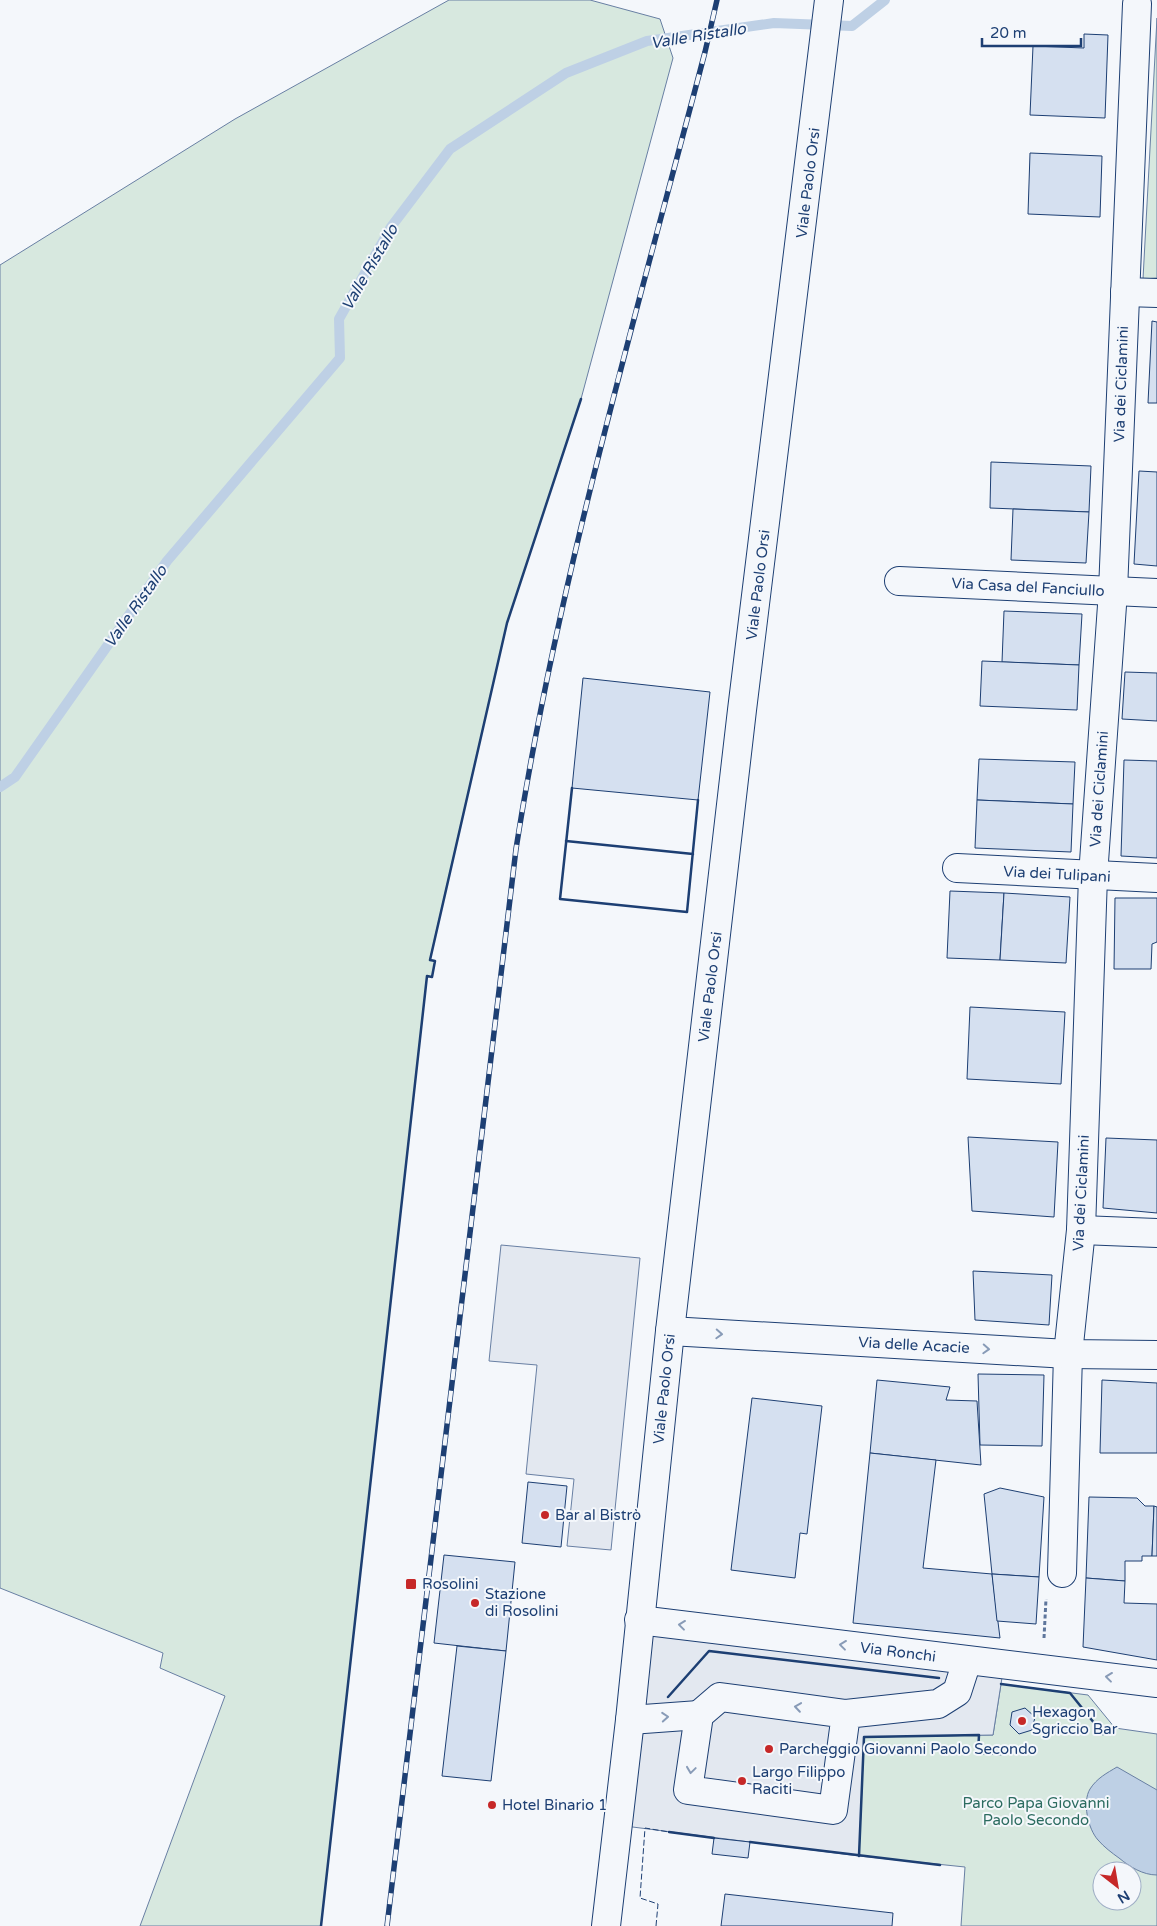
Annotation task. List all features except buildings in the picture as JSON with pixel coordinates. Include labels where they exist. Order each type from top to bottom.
[{"type":"street","name":"Viale Paolo Orsi","points":[[606,1926],[630,1720],[670,1331],[742,710],[825,49],[829,0]]},
{"type":"street","name":"Via dei Ciclamini","points":[[1062,1573],[1068,1354],[1081,1230],[1093,876],[1112,591],[1137,4]]},
{"type":"street","points":[[1125,292],[1157,293]]},
{"type":"street","name":"Via Casa del Fanciullo","points":[[899,581],[1157,593]]},
{"type":"street","name":"Via dei Tulipani","points":[[957,868],[1157,878]]},
{"type":"street","points":[[1081,1230],[1157,1233]]},
{"type":"street","name":"Via delle Acacie","points":[[670,1331],[1068,1354],[1157,1355]]},
{"type":"street","name":"Via Ronchi","points":[[639,1620],[1157,1683]]},
{"type":"street","points":[[630,1720],[699,1715],[720,1697],[846,1714],[938,1704],[957,1692],[967,1661]]},
{"type":"street","points":[[699,1715],[688,1790],[833,1810],[846,1714]]},
{"type":"path","points":[[1043,1669],[1046,1572],[1062,1573]]},
{"type":"green space","points":[[449,0],[590,0],[660,19],[673,58],[581,399],[507,623],[430,959],[435,961],[432,977],[427,976],[321,1926],[140,1926],[225,1696],[160,1668],[163,1653],[0,1588],[0,265],[235,119]]},
{"type":"green space","points":[[1157,18],[1157,278],[1143,279]]},
{"type":"green space","name":"Parco Papa Giovanni Paolo Secondo","points":[[1001,1684],[1088,1695],[1115,1728],[1157,1734],[1157,1926],[961,1926],[965,1867],[859,1856],[864,1737],[993,1735]]},
{"type":"shaded area","points":[[501,1245],[640,1258],[611,1550],[567,1546],[574,1479],[526,1474],[537,1365],[489,1361]]},
{"type":"shaded area","name":"Largo Filippo Raciti","points":[[639,1620],[1004,1665],[993,1735],[864,1737],[859,1856],[617,1825]]},
{"type":"water","points":[[1117,1767],[1157,1790],[1157,1875],[1142,1872],[1142,1861],[1124,1861],[1111,1852],[1094,1835],[1087,1815],[1086,1801],[1090,1789],[1102,1776]]},
{"type":"waterway","name":"Valle Ristallo","points":[[0,787],[15,777],[167,561],[340,358],[339,319],[391,227],[450,149],[566,73],[647,41],[774,23],[852,26],[885,0]]},
{"type":"railway","points":[[387,1926],[516,849],[533,748],[576,548],[600,449],[705,52],[717,0]]},
{"type":"fence","points":[[656,1926],[658,1904],[640,1898],[645,1828],[669,1832]]},
{"type":"wall","points":[[321,1926],[427,976],[432,977],[435,961],[430,960],[507,623],[581,399]]},
{"type":"wall","points":[[572,788],[560,899],[687,912],[698,800]]},
{"type":"wall","points":[[566,841],[693,854]]},
{"type":"wall","points":[[668,1697],[709,1651],[939,1678]]},
{"type":"wall","points":[[1001,1684],[1070,1693],[1103,1734]]},
{"type":"wall","points":[[859,1856],[864,1737],[979,1735],[978,1753],[1001,1754]]},
{"type":"wall","points":[[669,1832],[714,1838]]},
{"type":"wall","points":[[750,1842],[940,1865]]},
{"type":"place","name":"Bar al Bistrò","points":[[545,1515]]},
{"type":"place","name":"Rosolini","points":[[411,1584]]},
{"type":"place","name":"Stazione di Rosolini","points":[[475,1603]]},
{"type":"place","name":"Hexagon Sgriccio Bar","points":[[1022,1721]]},
{"type":"place","name":"Parcheggio Giovanni Paolo Secondo","points":[[769,1749]]},
{"type":"place","name":"Largo Filippo Raciti","points":[[742,1781]]},
{"type":"place","name":"Hotel Binario 1","points":[[492,1805]]}]
